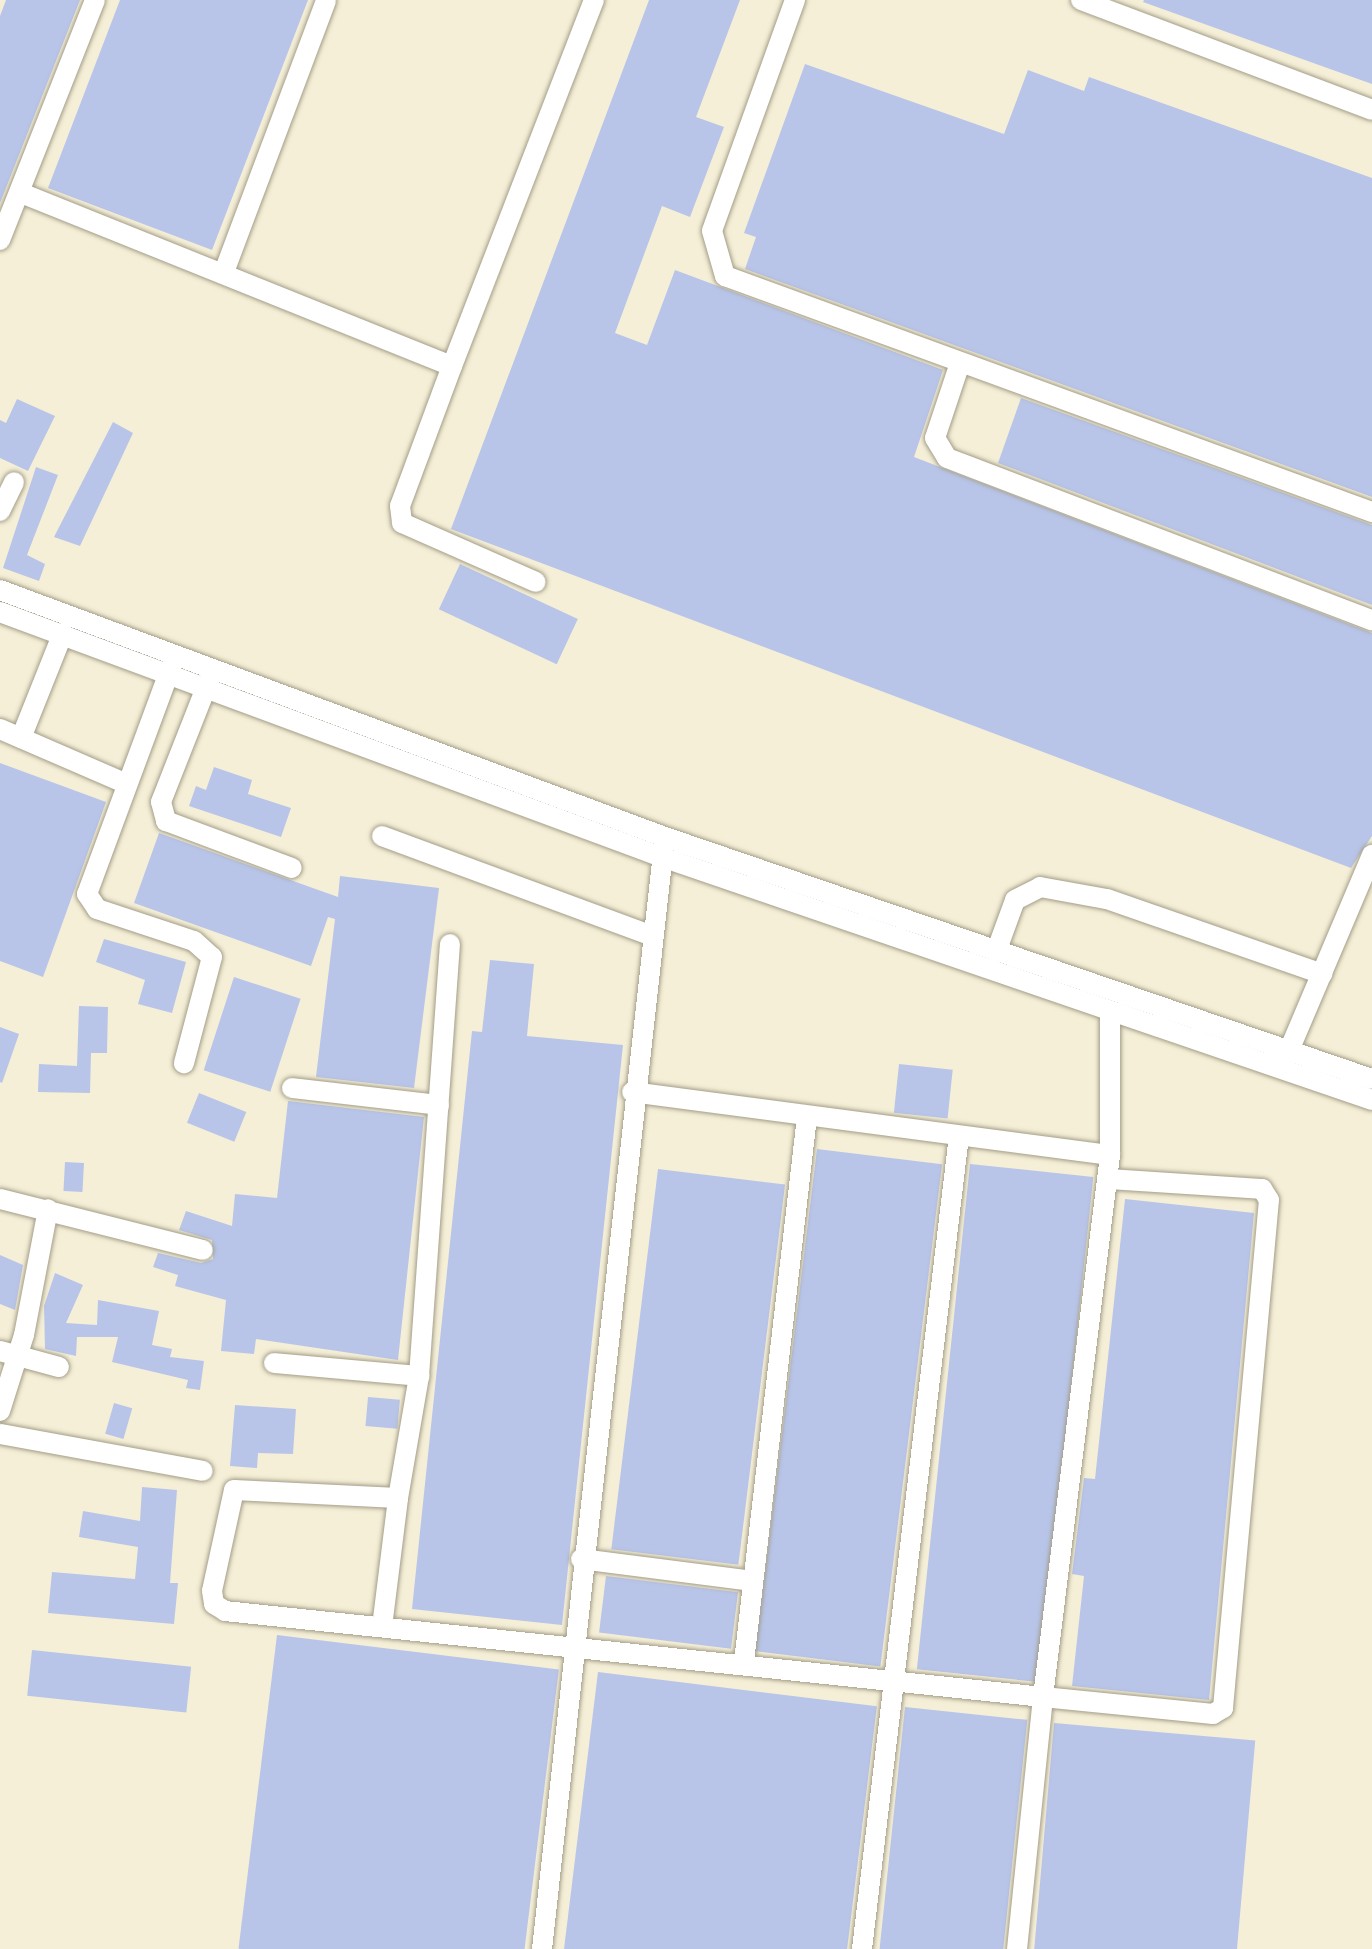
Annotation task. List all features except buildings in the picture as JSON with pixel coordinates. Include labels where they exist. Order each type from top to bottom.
[{"type":"street","points":[[0,240],[95,0]]},
{"type":"street","points":[[224,272],[326,0]]},
{"type":"street","points":[[536,582],[402,524],[400,506],[594,0]]},
{"type":"street","points":[[794,0],[712,231],[716,260],[726,276],[1372,512]]},
{"type":"street","points":[[1081,0],[1372,110]]},
{"type":"street","points":[[21,193],[452,366]]},
{"type":"street","points":[[960,363],[936,438],[947,458],[1372,620]]},
{"type":"street","points":[[0,511],[14,482]]},
{"type":"street","points":[[0,590],[171,666]]},
{"type":"street","points":[[0,612],[210,678],[1110,1012],[1372,1079]]},
{"type":"street","points":[[21,738],[62,633]]},
{"type":"street","points":[[171,666],[86,894],[97,909],[194,941],[212,956],[184,1063]]},
{"type":"street","points":[[210,678],[161,802],[166,821],[292,868]]},
{"type":"street","points":[[0,729],[127,784]]},
{"type":"street","points":[[382,836],[650,935]]},
{"type":"street","points":[[542,1949],[632,1092],[664,847]]},
{"type":"street","points":[[664,847],[996,952],[1286,1060],[1372,1100]]},
{"type":"street","points":[[1286,1060],[1370,864]]},
{"type":"street","points":[[996,952],[1015,900],[1040,887],[1107,899],[1322,974]]},
{"type":"street","points":[[382,1627],[419,1376],[450,944]]},
{"type":"street","points":[[1017,1949],[1043,1697],[1110,1156],[1110,1012]]},
{"type":"street","points":[[292,1088],[438,1104]]},
{"type":"street","points":[[632,1092],[1110,1156]]},
{"type":"street","points":[[744,1662],[806,1118]]},
{"type":"street","points":[[862,1949],[959,1136]]},
{"type":"street","points":[[398,1498],[234,1490],[212,1591],[214,1604],[225,1611],[572,1643],[1213,1714],[1223,1708],[1269,1200],[1262,1189],[1107,1178]]},
{"type":"street","points":[[0,1199],[203,1250]]},
{"type":"street","points":[[0,1411],[9,1354],[48,1209]]},
{"type":"street","points":[[9,1354],[59,1367]]},
{"type":"street","points":[[274,1363],[419,1376]]},
{"type":"street","points":[[0,1434],[203,1472]]},
{"type":"street","points":[[581,1559],[753,1581]]}]
